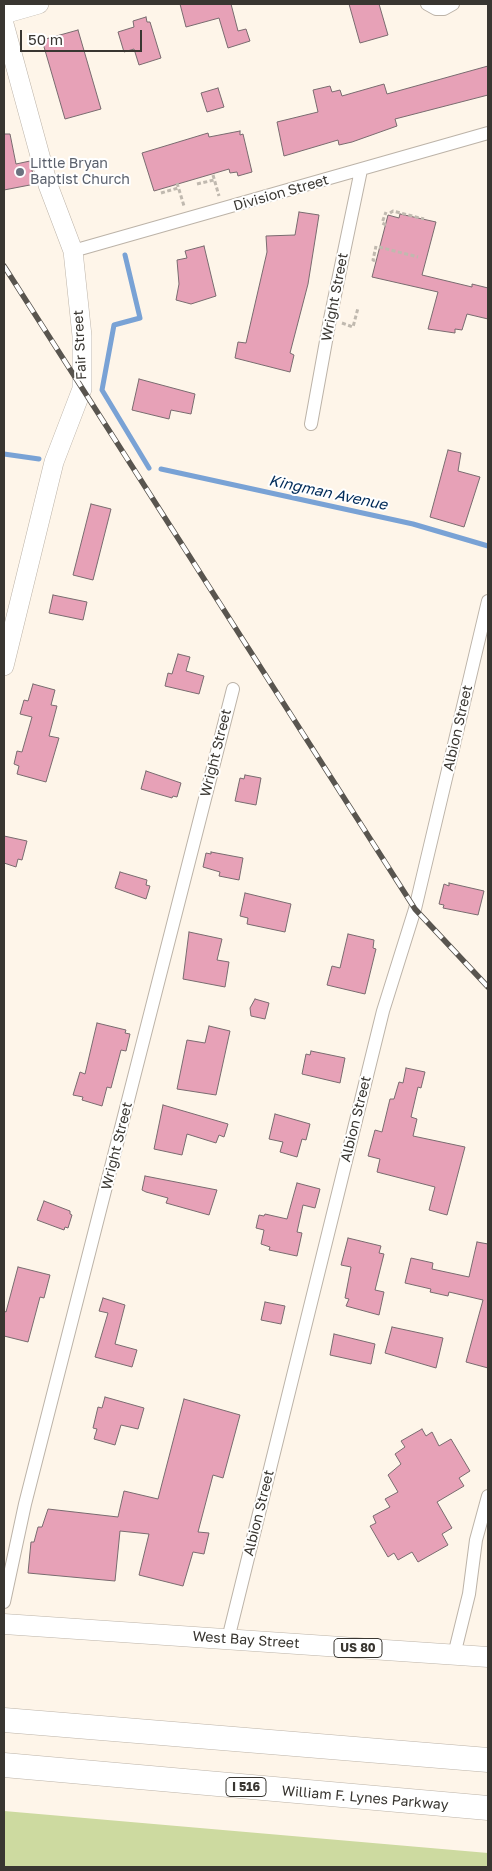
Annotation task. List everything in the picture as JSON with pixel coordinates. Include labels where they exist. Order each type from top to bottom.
[{"type":"highway","points":[[4,1720],[488,1760]]},
{"type":"highway","name":"William F. Lynes Parkway","points":[[4,1765],[488,1808]]},
{"type":"main road","name":"West Bay Street","points":[[4,1624],[488,1657]]},
{"type":"street","points":[[4,14],[39,4]]},
{"type":"street","points":[[427,4],[436,9],[453,4]]},
{"type":"street","name":"Fair Street","points":[[4,24],[48,184],[73,251],[82,336],[82,389],[54,462],[4,666]]},
{"type":"street","name":"Division Street","points":[[73,251],[488,134]]},
{"type":"street","name":"Wright Street","points":[[312,424],[330,319],[361,170]]},
{"type":"street","name":"Albion Street","points":[[228,1639],[383,1011],[415,909],[488,601]]},
{"type":"street","name":"Wright Street","points":[[4,1602],[25,1504],[233,689]]},
{"type":"street","points":[[454,1655],[469,1594],[476,1540],[488,1496]]},
{"type":"path","points":[[213,174],[223,209]]},
{"type":"path","points":[[197,184],[214,180]]},
{"type":"path","points":[[161,193],[178,185],[188,219]]},
{"type":"path","points":[[386,212],[382,223],[386,225]]},
{"type":"path","points":[[390,213],[393,212],[424,220]]},
{"type":"path","points":[[375,261],[373,260],[378,246],[418,257]]},
{"type":"path","points":[[330,319],[353,327],[358,308]]},
{"type":"green space","points":[[4,1811],[488,1853],[488,1867],[4,1867]]},
{"type":"building","points":[[180,4],[231,4],[238,31],[246,29],[250,41],[228,48],[219,18],[186,27]]},
{"type":"building","points":[[349,4],[379,4],[388,35],[360,43]]},
{"type":"building","points":[[146,17],[147,22],[150,22],[161,58],[139,65],[134,49],[124,52],[118,32],[134,27],[133,21]]},
{"type":"building","points":[[78,30],[101,109],[65,119],[42,40]]},
{"type":"building","points":[[488,66],[488,95],[395,119],[397,126],[352,142],[339,145],[338,140],[284,156],[277,122],[318,112],[313,90],[330,86],[332,92],[340,90],[342,96],[384,84],[387,94]]},
{"type":"building","points":[[218,88],[224,107],[207,112],[201,93]]},
{"type":"building","points":[[240,131],[240,135],[243,134],[252,172],[238,176],[237,172],[230,173],[229,169],[154,191],[142,153],[208,133],[209,137]]},
{"type":"building","name":"Little Bryan Baptist Church","points":[[4,134],[10,134],[16,164],[30,161],[35,184],[4,190]]},
{"type":"building","points":[[299,212],[319,215],[308,284],[290,353],[294,355],[290,372],[235,358],[238,342],[246,343],[267,252],[266,236],[295,235]]},
{"type":"building","points":[[400,214],[436,222],[422,275],[472,287],[472,284],[488,288],[488,319],[467,314],[462,330],[455,329],[455,333],[428,329],[438,292],[372,277],[388,215],[399,218]]},
{"type":"building","points":[[204,246],[216,296],[191,304],[176,300],[179,284],[177,260],[187,258],[185,251]]},
{"type":"building","points":[[139,379],[195,394],[191,414],[171,410],[169,419],[132,410]]},
{"type":"building","points":[[448,450],[461,453],[458,471],[480,477],[464,527],[430,517]]},
{"type":"building","points":[[91,504],[111,509],[93,580],[73,575]]},
{"type":"building","points":[[53,595],[87,602],[83,620],[49,613]]},
{"type":"building","points":[[178,654],[190,657],[186,671],[204,676],[199,694],[165,686],[168,673],[172,674]]},
{"type":"building","points":[[33,684],[55,690],[51,705],[57,706],[49,736],[59,738],[46,782],[17,774],[19,766],[14,764],[17,751],[22,752],[32,717],[20,714],[24,700],[28,701]]},
{"type":"building","points":[[146,771],[181,783],[177,797],[173,796],[172,798],[141,789]]},
{"type":"building","points":[[245,775],[261,778],[256,805],[235,801],[240,778],[244,779]]},
{"type":"building","points":[[4,836],[27,841],[22,860],[18,859],[16,867],[4,863]]},
{"type":"building","points":[[211,852],[243,858],[239,880],[219,876],[220,872],[203,867],[206,853],[211,854]]},
{"type":"building","points":[[120,872],[147,880],[146,885],[150,886],[146,899],[115,888]]},
{"type":"building","points":[[449,883],[484,891],[478,915],[443,908],[444,905],[439,904],[444,884],[449,886]]},
{"type":"building","points":[[245,893],[291,904],[285,932],[247,924],[248,918],[240,916]]},
{"type":"building","points":[[189,932],[222,939],[217,960],[229,962],[225,987],[183,979]]},
{"type":"building","points":[[348,934],[374,940],[373,948],[376,949],[365,994],[327,985],[332,966],[340,968]]},
{"type":"building","points":[[255,999],[269,1003],[265,1019],[251,1016],[250,1008]]},
{"type":"building","points":[[97,1023],[126,1030],[125,1033],[130,1034],[126,1051],[121,1050],[111,1088],[107,1087],[102,1106],[82,1100],[83,1097],[73,1095],[80,1072],[85,1074]]},
{"type":"building","points":[[209,1026],[230,1031],[216,1095],[177,1089],[187,1040],[205,1043]]},
{"type":"building","points":[[311,1051],[345,1058],[340,1083],[302,1074],[306,1054],[310,1055]]},
{"type":"building","points":[[406,1068],[425,1072],[421,1088],[418,1087],[411,1117],[417,1119],[413,1136],[465,1147],[447,1215],[429,1210],[435,1187],[377,1172],[380,1159],[368,1156],[375,1130],[382,1132],[390,1099],[394,1099],[399,1082],[403,1083]]},
{"type":"building","points":[[163,1105],[228,1124],[224,1137],[219,1135],[216,1143],[187,1134],[182,1155],[154,1149]]},
{"type":"building","points":[[275,1114],[310,1124],[306,1140],[302,1139],[297,1157],[280,1152],[283,1142],[269,1139]]},
{"type":"building","points":[[145,1176],[217,1190],[209,1215],[166,1203],[168,1198],[142,1190]]},
{"type":"building","points":[[297,1183],[320,1189],[315,1208],[303,1205],[297,1232],[302,1233],[297,1256],[269,1250],[270,1247],[261,1244],[264,1230],[256,1228],[259,1215],[264,1216],[265,1214],[287,1219]]},
{"type":"building","points":[[44,1201],[70,1211],[72,1215],[68,1228],[65,1227],[64,1230],[37,1220]]},
{"type":"building","points":[[348,1238],[381,1246],[379,1253],[384,1254],[375,1290],[384,1292],[379,1315],[346,1306],[349,1299],[345,1298],[351,1267],[341,1265]]},
{"type":"building","points":[[477,1242],[488,1244],[488,1368],[466,1362],[483,1300],[449,1292],[448,1296],[430,1292],[431,1289],[405,1283],[411,1258],[433,1263],[432,1269],[469,1277]]},
{"type":"building","points":[[18,1267],[50,1275],[44,1298],[40,1297],[28,1342],[4,1336],[4,1311],[6,1312]]},
{"type":"building","points":[[103,1298],[125,1305],[115,1344],[137,1350],[132,1367],[95,1357],[108,1313],[99,1311]]},
{"type":"building","points":[[265,1302],[285,1306],[281,1324],[261,1320]]},
{"type":"building","points":[[392,1327],[443,1338],[436,1368],[385,1353]]},
{"type":"building","points":[[334,1334],[375,1344],[371,1364],[330,1355]]},
{"type":"building","points":[[105,1397],[144,1408],[138,1429],[121,1425],[115,1445],[94,1439],[97,1429],[93,1428],[98,1407],[102,1408]]},
{"type":"building","points":[[184,1399],[240,1415],[223,1478],[213,1475],[198,1532],[209,1533],[204,1554],[193,1552],[183,1586],[139,1575],[149,1534],[120,1531],[115,1581],[28,1573],[31,1542],[34,1542],[38,1527],[42,1527],[48,1509],[118,1517],[124,1491],[158,1499]]},
{"type":"building","points":[[422,1429],[426,1436],[432,1432],[439,1446],[451,1439],[470,1471],[459,1478],[464,1486],[437,1502],[452,1528],[442,1534],[448,1545],[418,1562],[412,1552],[398,1560],[394,1553],[388,1557],[370,1526],[376,1523],[373,1516],[390,1507],[385,1499],[398,1492],[388,1475],[401,1464],[395,1454],[405,1447],[401,1441]]},
{"type":"waterway","points":[[125,255],[140,318],[114,325],[102,390],[149,468]]},
{"type":"waterway","name":"Kingman Avenue","points":[[4,454],[39,459]]},
{"type":"waterway","name":"Kingman Avenue","points":[[161,469],[413,524],[488,546]]},
{"type":"railway","points":[[4,266],[415,909],[488,987]]},
{"type":"place","name":"Little Bryan Baptist Church","points":[[20,172]]}]
